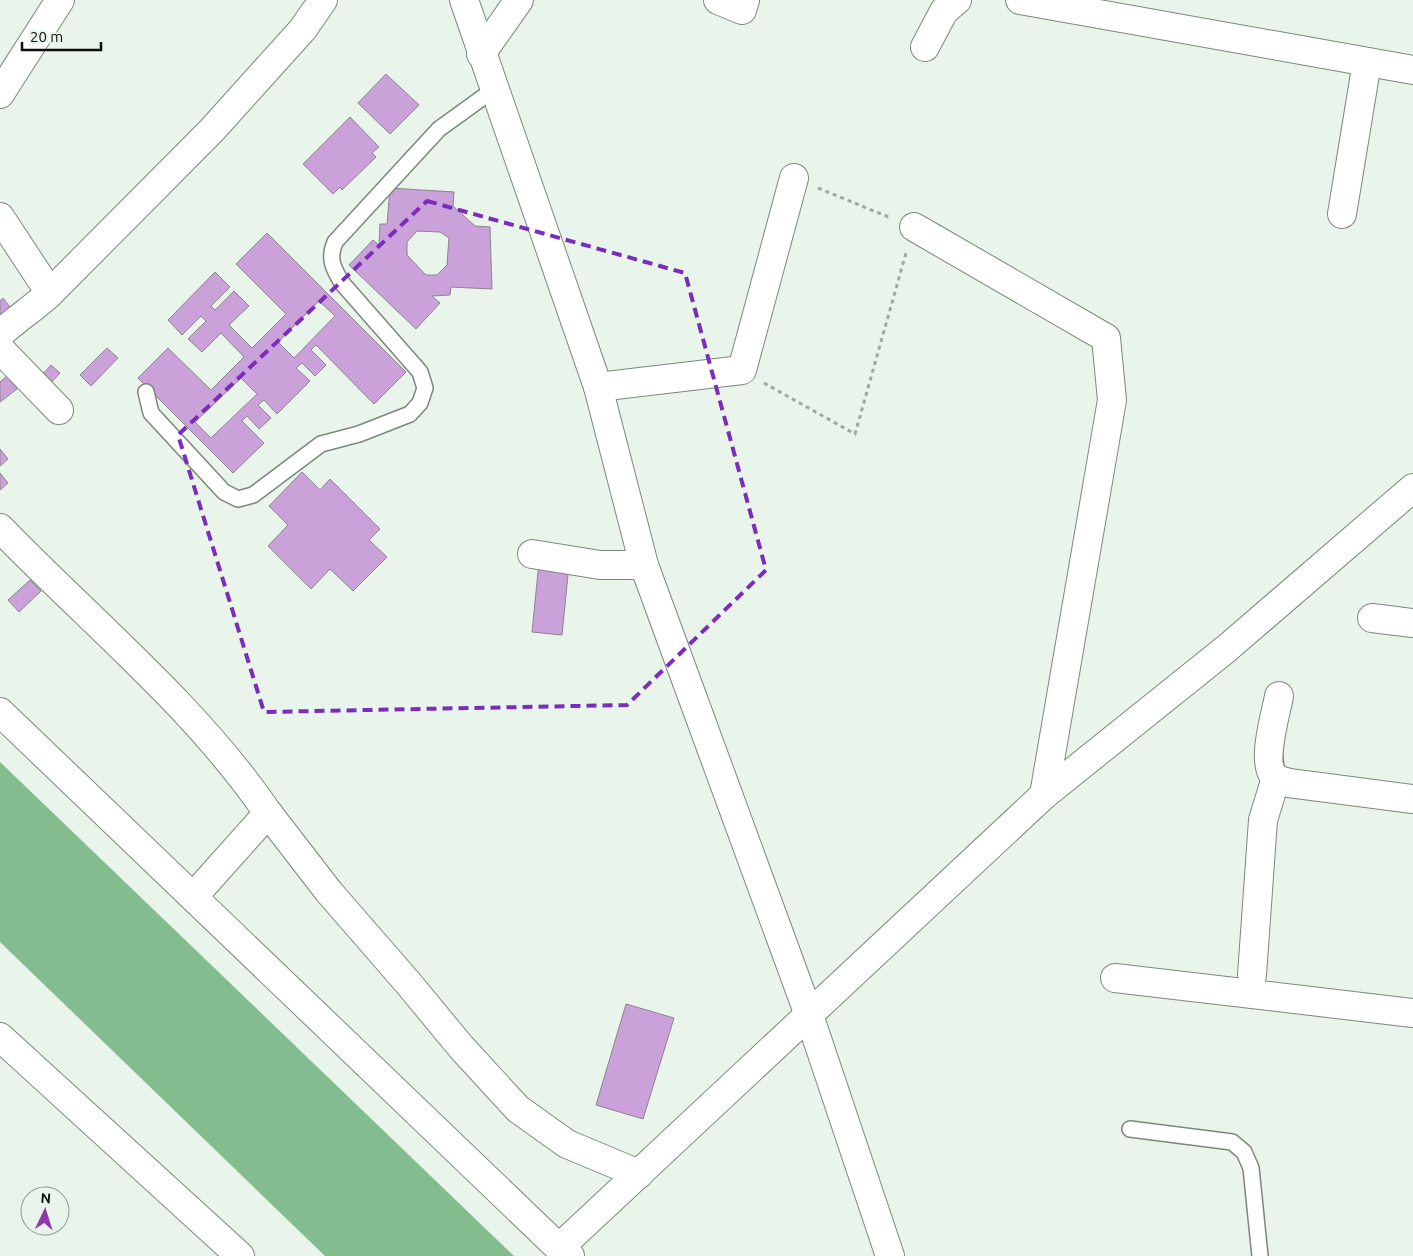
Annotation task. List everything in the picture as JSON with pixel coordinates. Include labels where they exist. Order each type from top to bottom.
[{"type":"street","points":[[0,94],[60,0]]},
{"type":"street","points":[[0,334],[11,323],[32,310],[50,293],[212,130],[303,29],[323,0]]},
{"type":"street","points":[[464,0],[481,54],[598,387],[644,565],[809,1015],[890,1256]]},
{"type":"street","points":[[481,54],[519,0]]},
{"type":"street","points":[[718,0],[742,10],[745,0]]},
{"type":"street","points":[[925,47],[944,11],[957,0]]},
{"type":"street","points":[[1020,0],[1413,70]]},
{"type":"street","points":[[1342,214],[1367,62]]},
{"type":"street","points":[[598,387],[742,370],[794,178]]},
{"type":"street","points":[[0,217],[50,293]]},
{"type":"street","points":[[914,227],[1106,338],[1112,400],[1044,795]]},
{"type":"street","points":[[0,350],[59,410]]},
{"type":"street","points":[[0,712],[564,1252],[639,1174],[1044,795],[1226,649],[1413,488]]},
{"type":"street","points":[[0,528],[198,725],[249,784],[268,813],[329,892],[461,1047],[518,1109],[567,1144],[639,1174]]},
{"type":"street","points":[[532,554],[600,565],[644,565]]},
{"type":"street","points":[[1372,618],[1413,623]]},
{"type":"street","points":[[1279,696],[1268,758],[1271,770],[1276,778],[1288,783],[1413,799]]},
{"type":"street","points":[[1252,975],[1263,820],[1276,778]]},
{"type":"street","points":[[193,897],[268,813]]},
{"type":"street","points":[[1114,978],[1413,1013]]},
{"type":"street","points":[[0,1037],[240,1256]]},
{"type":"lane","points":[[146,392],[151,413],[224,492],[238,499],[253,495],[321,444],[359,434],[410,414],[420,402],[425,388],[420,372],[342,284],[332,267],[330,255],[334,242],[439,129],[494,90]]},
{"type":"lane","points":[[1130,1129],[1232,1142],[1244,1152],[1251,1168],[1260,1256]]},
{"type":"path","points":[[742,370],[855,434],[914,227],[794,178]]},
{"type":"highlighted area","points":[[427,201],[685,273],[766,570],[627,705],[264,712],[178,435]]},
{"type":"shaded area","points":[[0,762],[514,1256],[325,1256],[0,942]]},
{"type":"building","points":[[386,74],[419,105],[390,134],[358,103]]},
{"type":"building","points":[[350,117],[379,147],[372,153],[376,157],[342,190],[340,187],[333,194],[303,164]]},
{"type":"building","points":[[390,188],[454,192],[453,206],[475,226],[490,227],[492,289],[451,287],[450,295],[432,296],[440,303],[416,329],[349,265],[373,240],[379,245],[380,224],[387,224]],"holes":[[[417,231],[440,232],[449,238],[447,265],[437,275],[426,275],[407,255],[407,242]]]},
{"type":"building","points":[[267,233],[406,372],[374,404],[316,345],[311,350],[326,365],[315,376],[302,363],[296,368],[310,381],[277,414],[264,400],[258,405],[271,418],[259,429],[247,416],[242,421],[264,443],[233,473],[138,378],[168,348],[211,390],[244,357],[221,333],[202,352],[188,339],[206,321],[201,316],[182,335],[168,320],[215,272],[230,287],[211,306],[215,310],[234,291],[249,306],[229,325],[252,348],[286,314],[236,264]],"holes":[[[319,301],[335,316],[294,358],[278,342]],[[241,378],[257,394],[211,438],[195,422]]]},
{"type":"building","points":[[3,298],[15,314],[0,326],[0,301]]},
{"type":"building","points":[[107,348],[118,358],[91,386],[80,375]]},
{"type":"building","points":[[51,365],[60,373],[44,390],[35,383]]},
{"type":"building","points":[[7,376],[17,389],[0,402],[0,382]]},
{"type":"building","points":[[0,449],[8,459],[0,466]]},
{"type":"building","points":[[302,472],[320,490],[330,479],[380,529],[369,540],[387,557],[353,591],[330,569],[311,589],[268,546],[288,525],[269,506]]},
{"type":"building","points":[[0,473],[8,483],[0,490]]},
{"type":"building","points":[[539,562],[569,565],[562,635],[532,632]]},
{"type":"building","points":[[30,580],[41,591],[19,612],[8,600]]},
{"type":"building","points":[[626,1004],[674,1018],[643,1119],[596,1105]]}]
